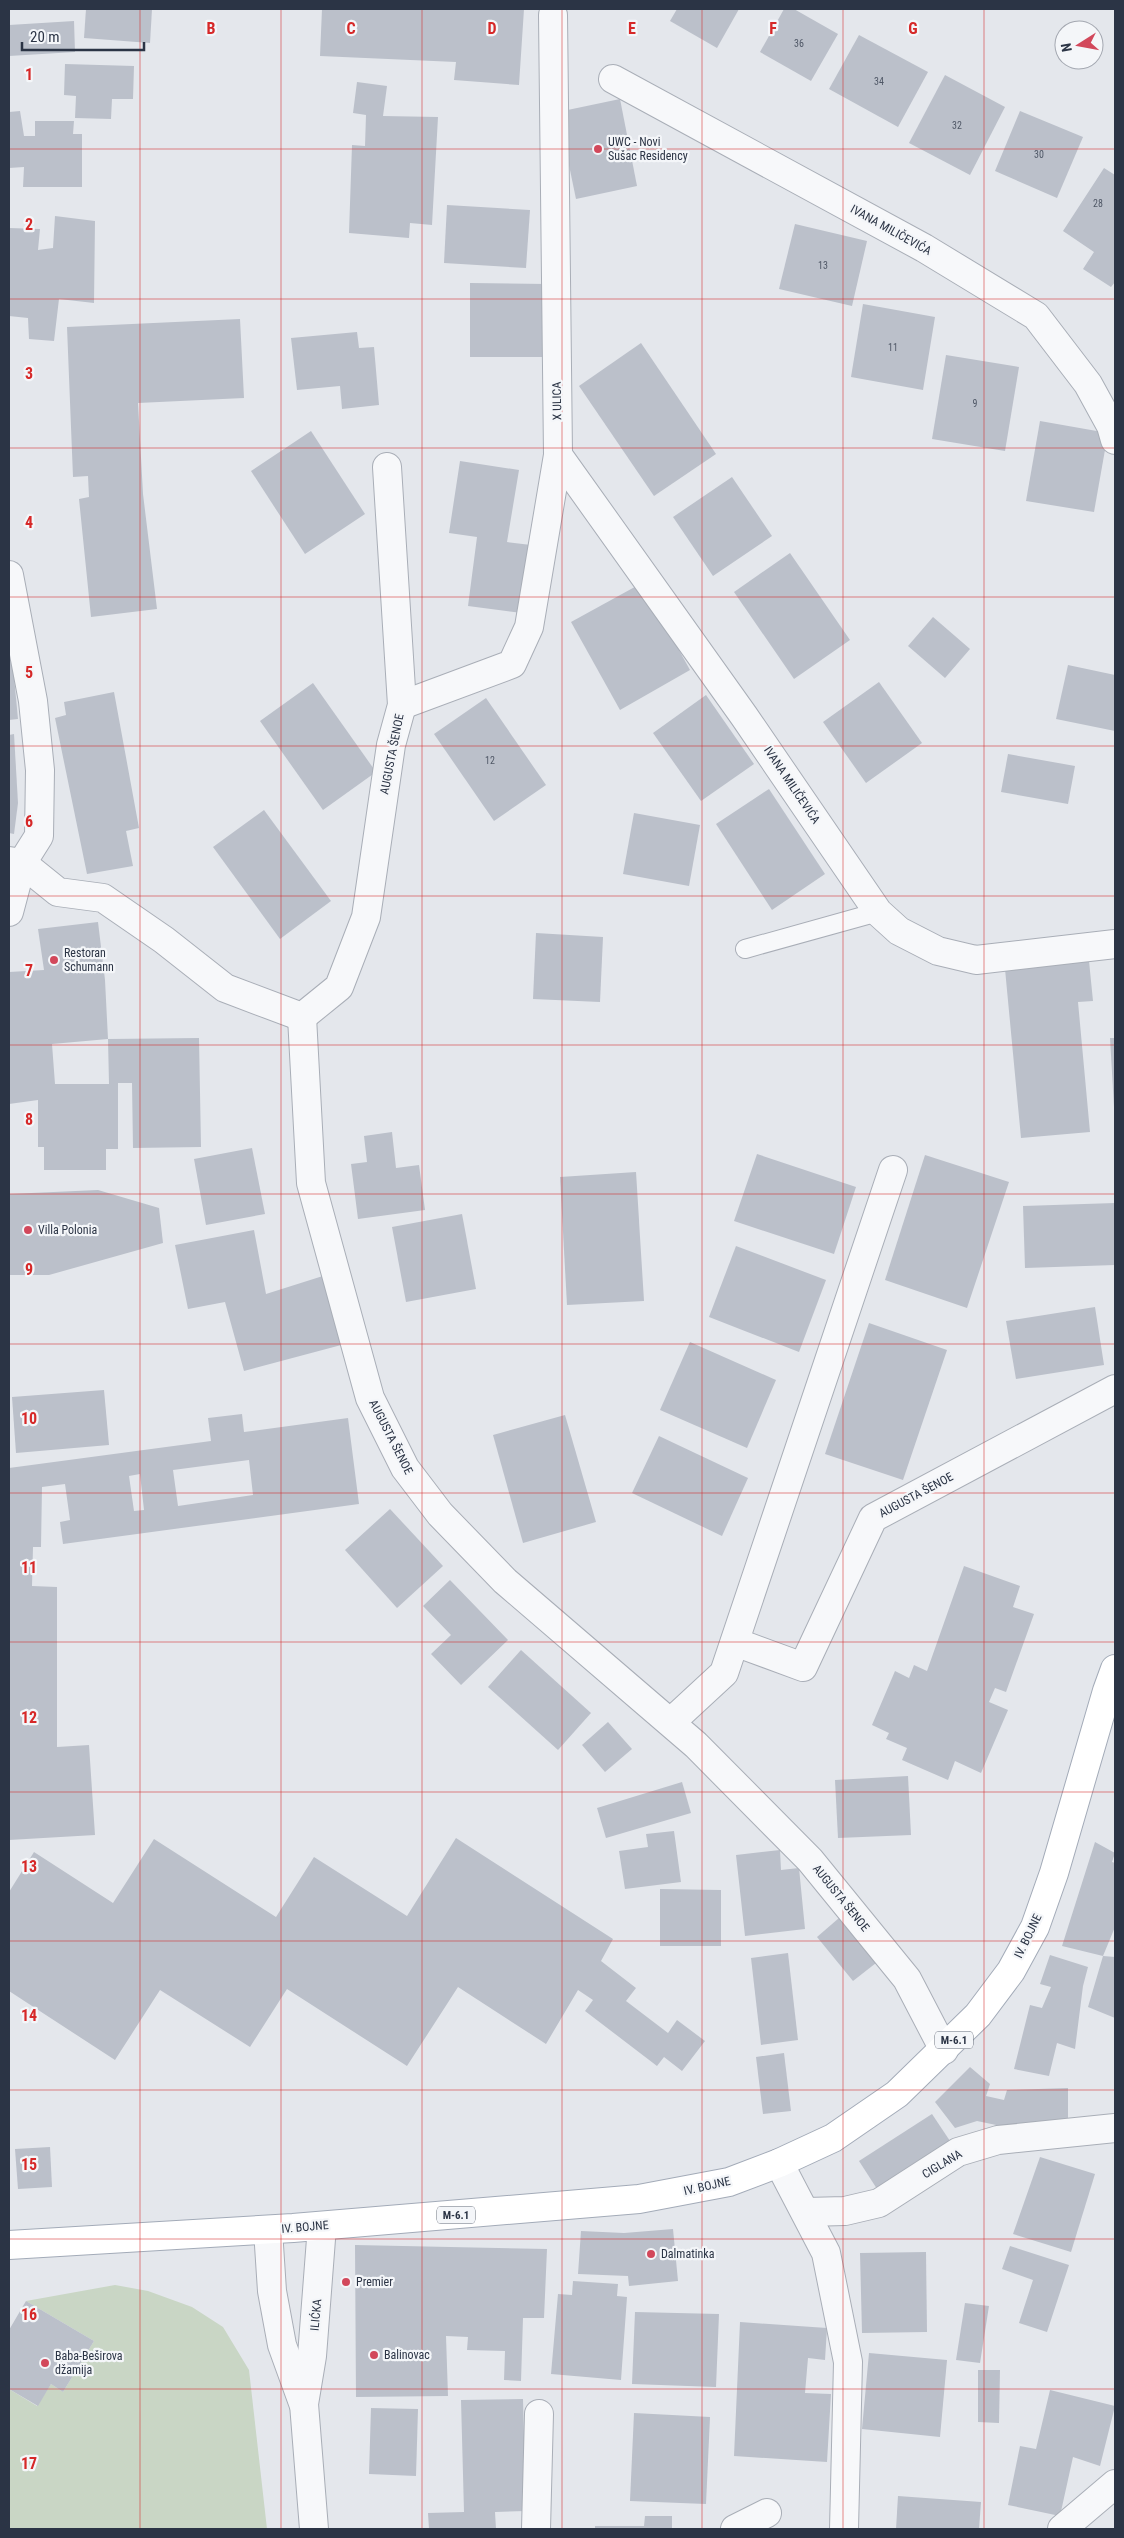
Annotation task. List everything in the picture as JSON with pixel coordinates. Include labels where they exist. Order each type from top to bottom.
[{"type":"main road","name":"IV. BOJNE","points":[[9,2245],[268,2230],[639,2199],[729,2182],[779,2163],[834,2138],[897,2094],[944,2050],[978,2015],[1011,1972],[1035,1927],[1054,1873],[1115,1669]]},
{"type":"street","name":"X ULICA","points":[[402,706],[512,664],[529,627],[558,455],[553,15]]},
{"type":"street","name":"IVANA MILIČEVIĆA","points":[[613,79],[924,248],[1036,316],[1088,384],[1111,426],[1115,440]]},
{"type":"street","name":"IVANA MILIČEVIĆA","points":[[558,455],[744,716],[878,912],[898,930],[938,951],[976,960],[1115,944]]},
{"type":"street","name":"AUGUSTA ŠENOE","points":[[387,467],[402,706],[391,744],[366,917],[339,987],[302,1017],[311,1184],[370,1398],[405,1468],[440,1514],[504,1581],[671,1722],[810,1860],[906,1978],[944,2050]]},
{"type":"street","points":[[9,575],[33,701],[40,770],[39,836],[16,862],[9,912]]},
{"type":"street","points":[[16,862],[58,892],[103,898],[164,940],[225,988],[302,1017]]},
{"type":"street","points":[[671,1722],[724,1673],[893,1170]]},
{"type":"street","name":"AUGUSTA ŠENOE","points":[[735,1642],[803,1667],[873,1518],[1115,1389]]},
{"type":"street","name":"CIGLANA","points":[[806,2212],[845,2211],[879,2203],[958,2152],[998,2140],[1115,2128]]},
{"type":"street","points":[[779,2163],[826,2252],[848,2362],[844,2529]]},
{"type":"street","name":"ILIĆKA","points":[[314,2529],[304,2404],[313,2348],[322,2226]]},
{"type":"street","name":"ILIĆKA","points":[[268,2230],[272,2291],[282,2345],[304,2404]]},
{"type":"street","points":[[536,2529],[540,2414]]},
{"type":"street","points":[[1062,2529],[1115,2484]]},
{"type":"street","points":[[735,2529],[768,2513]]},
{"type":"lane","points":[[745,949],[878,912]]},
{"type":"green space","points":[[115,2285],[148,2291],[192,2307],[223,2327],[249,2370],[267,2529],[9,2529],[9,2389],[37,2406],[51,2384],[63,2392],[94,2341],[26,2301]]},
{"type":"building","points":[[86,9],[152,9],[150,43],[84,38]]},
{"type":"building","points":[[322,9],[524,9],[519,85],[454,80],[456,62],[320,56]]},
{"type":"building","points":[[677,9],[739,9],[717,48],[670,21]]},
{"type":"building","points":[[784,9],[794,9],[838,34],[811,81],[760,52]]},
{"type":"building","points":[[74,21],[75,52],[9,56],[9,25]]},
{"type":"building","points":[[859,35],[928,72],[898,127],[829,89]]},
{"type":"building","points":[[65,64],[134,66],[133,99],[112,99],[111,119],[75,118],[76,96],[64,95]]},
{"type":"building","points":[[945,75],[1005,107],[970,175],[909,143]]},
{"type":"building","points":[[357,82],[387,86],[383,116],[438,117],[432,225],[410,223],[409,238],[349,233],[352,145],[365,146],[366,115],[353,113]]},
{"type":"building","name":"UWC - Novi Sušac Residency","points":[[620,99],[637,186],[576,199],[558,112]]},
{"type":"building","points":[[20,111],[24,136],[35,136],[35,121],[74,121],[73,134],[82,134],[82,187],[23,187],[24,167],[9,168],[9,112]]},
{"type":"building","points":[[1020,111],[1083,137],[1057,198],[995,171]]},
{"type":"building","points":[[1104,168],[1115,175],[1115,282],[1111,287],[1083,269],[1094,252],[1063,231]]},
{"type":"building","points":[[447,205],[530,210],[526,268],[444,263]]},
{"type":"building","points":[[55,216],[95,221],[94,303],[59,299],[54,341],[29,339],[28,318],[9,316],[9,228],[40,229],[38,250],[53,248]]},
{"type":"building","points":[[795,224],[867,241],[852,306],[779,289]]},
{"type":"building","points":[[470,283],[547,284],[547,357],[470,357]]},
{"type":"building","points":[[863,304],[935,317],[923,390],[851,377]]},
{"type":"building","points":[[240,319],[244,398],[138,403],[143,494],[157,609],[91,617],[79,499],[89,497],[88,476],[73,477],[67,327]]},
{"type":"building","points":[[357,332],[359,348],[374,347],[379,405],[342,409],[340,386],[297,390],[291,338]]},
{"type":"building","points":[[641,343],[716,454],[654,496],[579,386]]},
{"type":"building","points":[[946,355],[1019,367],[1005,451],[932,439]]},
{"type":"building","points":[[1040,421],[1108,433],[1094,512],[1026,501]]},
{"type":"building","points":[[311,431],[365,514],[305,554],[251,471]]},
{"type":"building","points":[[460,461],[519,470],[507,542],[531,545],[522,613],[468,606],[477,537],[449,533]]},
{"type":"building","points":[[732,477],[772,536],[713,576],[673,517]]},
{"type":"building","points":[[790,553],[850,640],[794,679],[734,592]]},
{"type":"building","points":[[642,583],[690,670],[620,710],[571,622]]},
{"type":"building","points":[[933,617],[970,649],[945,678],[908,646]]},
{"type":"building","points":[[9,656],[12,656],[18,719],[9,720]]},
{"type":"building","points":[[1068,665],[1115,675],[1115,731],[1056,719]]},
{"type":"building","points":[[879,682],[922,743],[866,783],[823,722]]},
{"type":"building","points":[[313,683],[376,772],[323,810],[260,721]]},
{"type":"building","points":[[114,692],[139,828],[126,831],[133,866],[87,874],[55,718],[66,715],[64,702]]},
{"type":"building","points":[[706,695],[754,764],[701,801],[653,733]]},
{"type":"building","points":[[486,698],[546,785],[494,821],[434,734]]},
{"type":"building","points":[[14,734],[18,803],[14,834],[9,833],[9,735]]},
{"type":"building","points":[[1008,754],[1075,766],[1068,804],[1001,792]]},
{"type":"building","points":[[769,789],[825,874],[772,910],[716,824]]},
{"type":"building","points":[[264,810],[331,901],[280,939],[213,847]]},
{"type":"building","points":[[634,813],[700,825],[689,886],[623,874]]},
{"type":"building","points":[[98,922],[105,980],[108,1039],[199,1038],[201,1147],[133,1148],[132,1083],[118,1083],[118,1149],[106,1149],[106,1170],[44,1170],[44,1147],[38,1147],[38,1100],[9,1104],[9,972],[44,970],[38,929]],"holes":[[[108,1039],[109,1084],[55,1084],[52,1044]]]},
{"type":"building","points":[[536,933],[603,937],[600,1002],[533,999]]},
{"type":"building","points":[[1089,961],[1093,1001],[1078,1002],[1090,1132],[1021,1138],[1005,969]]},
{"type":"building","points":[[1110,1038],[1115,1038],[1115,1107],[1114,1107]]},
{"type":"building","points":[[392,1132],[396,1168],[419,1165],[425,1210],[358,1219],[351,1164],[367,1162],[364,1136]]},
{"type":"building","points":[[252,1148],[265,1214],[206,1225],[194,1159]]},
{"type":"building","points":[[757,1154],[856,1187],[834,1254],[734,1221]]},
{"type":"building","points":[[925,1155],[1009,1182],[967,1308],[885,1280]]},
{"type":"building","points":[[636,1172],[644,1301],[567,1305],[560,1177]]},
{"type":"building","points":[[98,1190],[159,1208],[163,1243],[49,1275],[9,1275],[9,1194]]},
{"type":"building","points":[[1115,1203],[1115,1265],[1025,1268],[1023,1206]]},
{"type":"building","points":[[462,1214],[476,1289],[406,1302],[392,1227]]},
{"type":"building","points":[[254,1230],[266,1294],[326,1275],[345,1344],[244,1371],[225,1302],[188,1309],[175,1245]]},
{"type":"building","points":[[736,1246],[826,1280],[799,1352],[709,1317]]},
{"type":"building","points":[[1095,1307],[1104,1365],[1016,1379],[1006,1321]]},
{"type":"building","points":[[869,1323],[947,1350],[903,1480],[825,1454]]},
{"type":"building","points":[[690,1342],[776,1380],[747,1448],[660,1410]]},
{"type":"building","points":[[104,1390],[109,1445],[16,1453],[12,1397]]},
{"type":"building","points":[[242,1414],[244,1432],[348,1418],[359,1504],[63,1544],[60,1522],[70,1520],[65,1484],[42,1487],[41,1547],[33,1547],[32,1586],[57,1587],[57,1747],[89,1745],[95,1835],[9,1840],[9,1468],[211,1441],[208,1418]],"holes":[[[249,1460],[253,1495],[178,1506],[173,1470]],[[140,1474],[144,1510],[134,1511],[129,1476]]]},
{"type":"building","points":[[565,1415],[596,1522],[523,1543],[493,1435]]},
{"type":"building","points":[[659,1436],[748,1478],[722,1536],[632,1493]]},
{"type":"building","points":[[390,1509],[443,1566],[397,1608],[345,1550]]},
{"type":"building","points":[[964,1566],[1020,1586],[1013,1607],[1034,1614],[1006,1692],[995,1688],[989,1702],[1008,1710],[981,1773],[955,1761],[948,1780],[902,1760],[907,1748],[886,1739],[889,1733],[872,1725],[895,1671],[909,1678],[914,1665],[927,1671]]},
{"type":"building","points":[[450,1580],[508,1640],[461,1685],[431,1654],[451,1635],[423,1606]]},
{"type":"building","points":[[521,1650],[591,1713],[558,1750],[488,1687]]},
{"type":"building","points":[[608,1722],[632,1749],[605,1772],[582,1745]]},
{"type":"building","points":[[908,1776],[911,1835],[838,1838],[835,1780]]},
{"type":"building","points":[[682,1782],[691,1813],[606,1838],[597,1808]]},
{"type":"building","points":[[674,1831],[681,1882],[625,1889],[619,1851],[648,1847],[646,1834]]},
{"type":"building","points":[[456,1838],[613,1939],[601,1961],[636,1988],[626,2001],[668,2033],[677,2020],[705,2041],[682,2071],[664,2057],[657,2066],[585,2011],[593,2000],[578,1990],[546,2044],[458,1987],[407,2066],[287,1989],[250,2047],[160,1990],[115,2060],[9,1991],[9,1892],[34,1852],[113,1903],[154,1839],[276,1917],[314,1857],[407,1916]]},
{"type":"building","points":[[1095,1842],[1115,1853],[1112,1862],[1115,1863],[1115,1927],[1103,1956],[1062,1946]]},
{"type":"building","points":[[780,1850],[781,1870],[799,1868],[805,1929],[745,1936],[736,1855]]},
{"type":"building","points":[[660,1889],[721,1890],[721,1946],[660,1946]]},
{"type":"building","points":[[839,1918],[876,1963],[853,1981],[817,1937]]},
{"type":"building","points":[[788,1953],[798,2040],[761,2045],[751,1958]]},
{"type":"building","points":[[1050,1955],[1088,1967],[1083,1986],[1075,2049],[1057,2043],[1049,2076],[1014,2069],[1030,2005],[1042,2008],[1051,1987],[1040,1984]]},
{"type":"building","points":[[1103,1956],[1115,1957],[1115,2018],[1088,2007]]},
{"type":"building","points":[[784,2053],[791,2111],[763,2114],[756,2057]]},
{"type":"building","points":[[970,2067],[990,2084],[986,2096],[1004,2100],[1007,2090],[1068,2088],[1068,2122],[1001,2126],[977,2121],[955,2128],[935,2102]]},
{"type":"building","points":[[932,2114],[952,2144],[879,2192],[859,2161]]},
{"type":"building","points":[[50,2147],[52,2187],[18,2189],[15,2149]]},
{"type":"building","points":[[1040,2157],[1095,2174],[1071,2252],[1013,2234]]},
{"type":"building","points":[[673,2229],[678,2281],[629,2286],[628,2276],[578,2274],[581,2231],[624,2233]]},
{"type":"building","points":[[355,2245],[547,2249],[544,2318],[523,2318],[521,2381],[504,2380],[505,2351],[467,2350],[468,2337],[446,2336],[448,2396],[356,2397]]},
{"type":"building","points":[[1010,2246],[1069,2265],[1047,2332],[1019,2323],[1033,2280],[1002,2269]]},
{"type":"building","points":[[926,2252],[927,2332],[862,2333],[860,2253]]},
{"type":"building","points":[[573,2281],[618,2284],[617,2296],[627,2297],[621,2380],[551,2374],[558,2294],[572,2295]]},
{"type":"building","name":"Baba-Beširova džamija","points":[[26,2301],[94,2341],[63,2392],[51,2384],[38,2406],[9,2389],[9,2330]]},
{"type":"building","points":[[965,2303],[989,2306],[980,2363],[956,2360]]},
{"type":"building","points":[[635,2312],[719,2314],[716,2387],[632,2384]]},
{"type":"building","points":[[740,2322],[827,2328],[825,2360],[808,2358],[805,2393],[831,2394],[827,2462],[734,2456]]},
{"type":"building","points":[[869,2353],[947,2360],[940,2437],[862,2429]]},
{"type":"building","points":[[978,2370],[1000,2370],[999,2423],[978,2422]]},
{"type":"building","points":[[1050,2390],[1115,2406],[1100,2466],[1073,2457],[1060,2516],[1008,2505],[1020,2446],[1036,2449]]},
{"type":"building","points":[[523,2399],[526,2511],[495,2512],[496,2529],[429,2529],[428,2513],[464,2512],[461,2400]]},
{"type":"building","points":[[371,2408],[418,2409],[416,2476],[369,2474]]},
{"type":"building","points":[[634,2413],[710,2417],[706,2504],[630,2501]]},
{"type":"building","points":[[898,2496],[981,2502],[979,2529],[896,2529]]},
{"type":"building","points":[[645,2516],[672,2516],[672,2529],[595,2529],[595,2526],[644,2526]]},
{"type":"place","name":"UWC - Novi Sušac Residency","points":[[598,149]]},
{"type":"place","name":"Restoran Schumann","points":[[54,960]]},
{"type":"place","name":"Villa Polonia","points":[[28,1230]]},
{"type":"place","name":"Dalmatinka","points":[[651,2254]]},
{"type":"place","name":"Premier","points":[[346,2282]]},
{"type":"place","name":"Balinovac","points":[[374,2355]]},
{"type":"place","name":"Baba-Beširova džamija","points":[[45,2363]]}]
